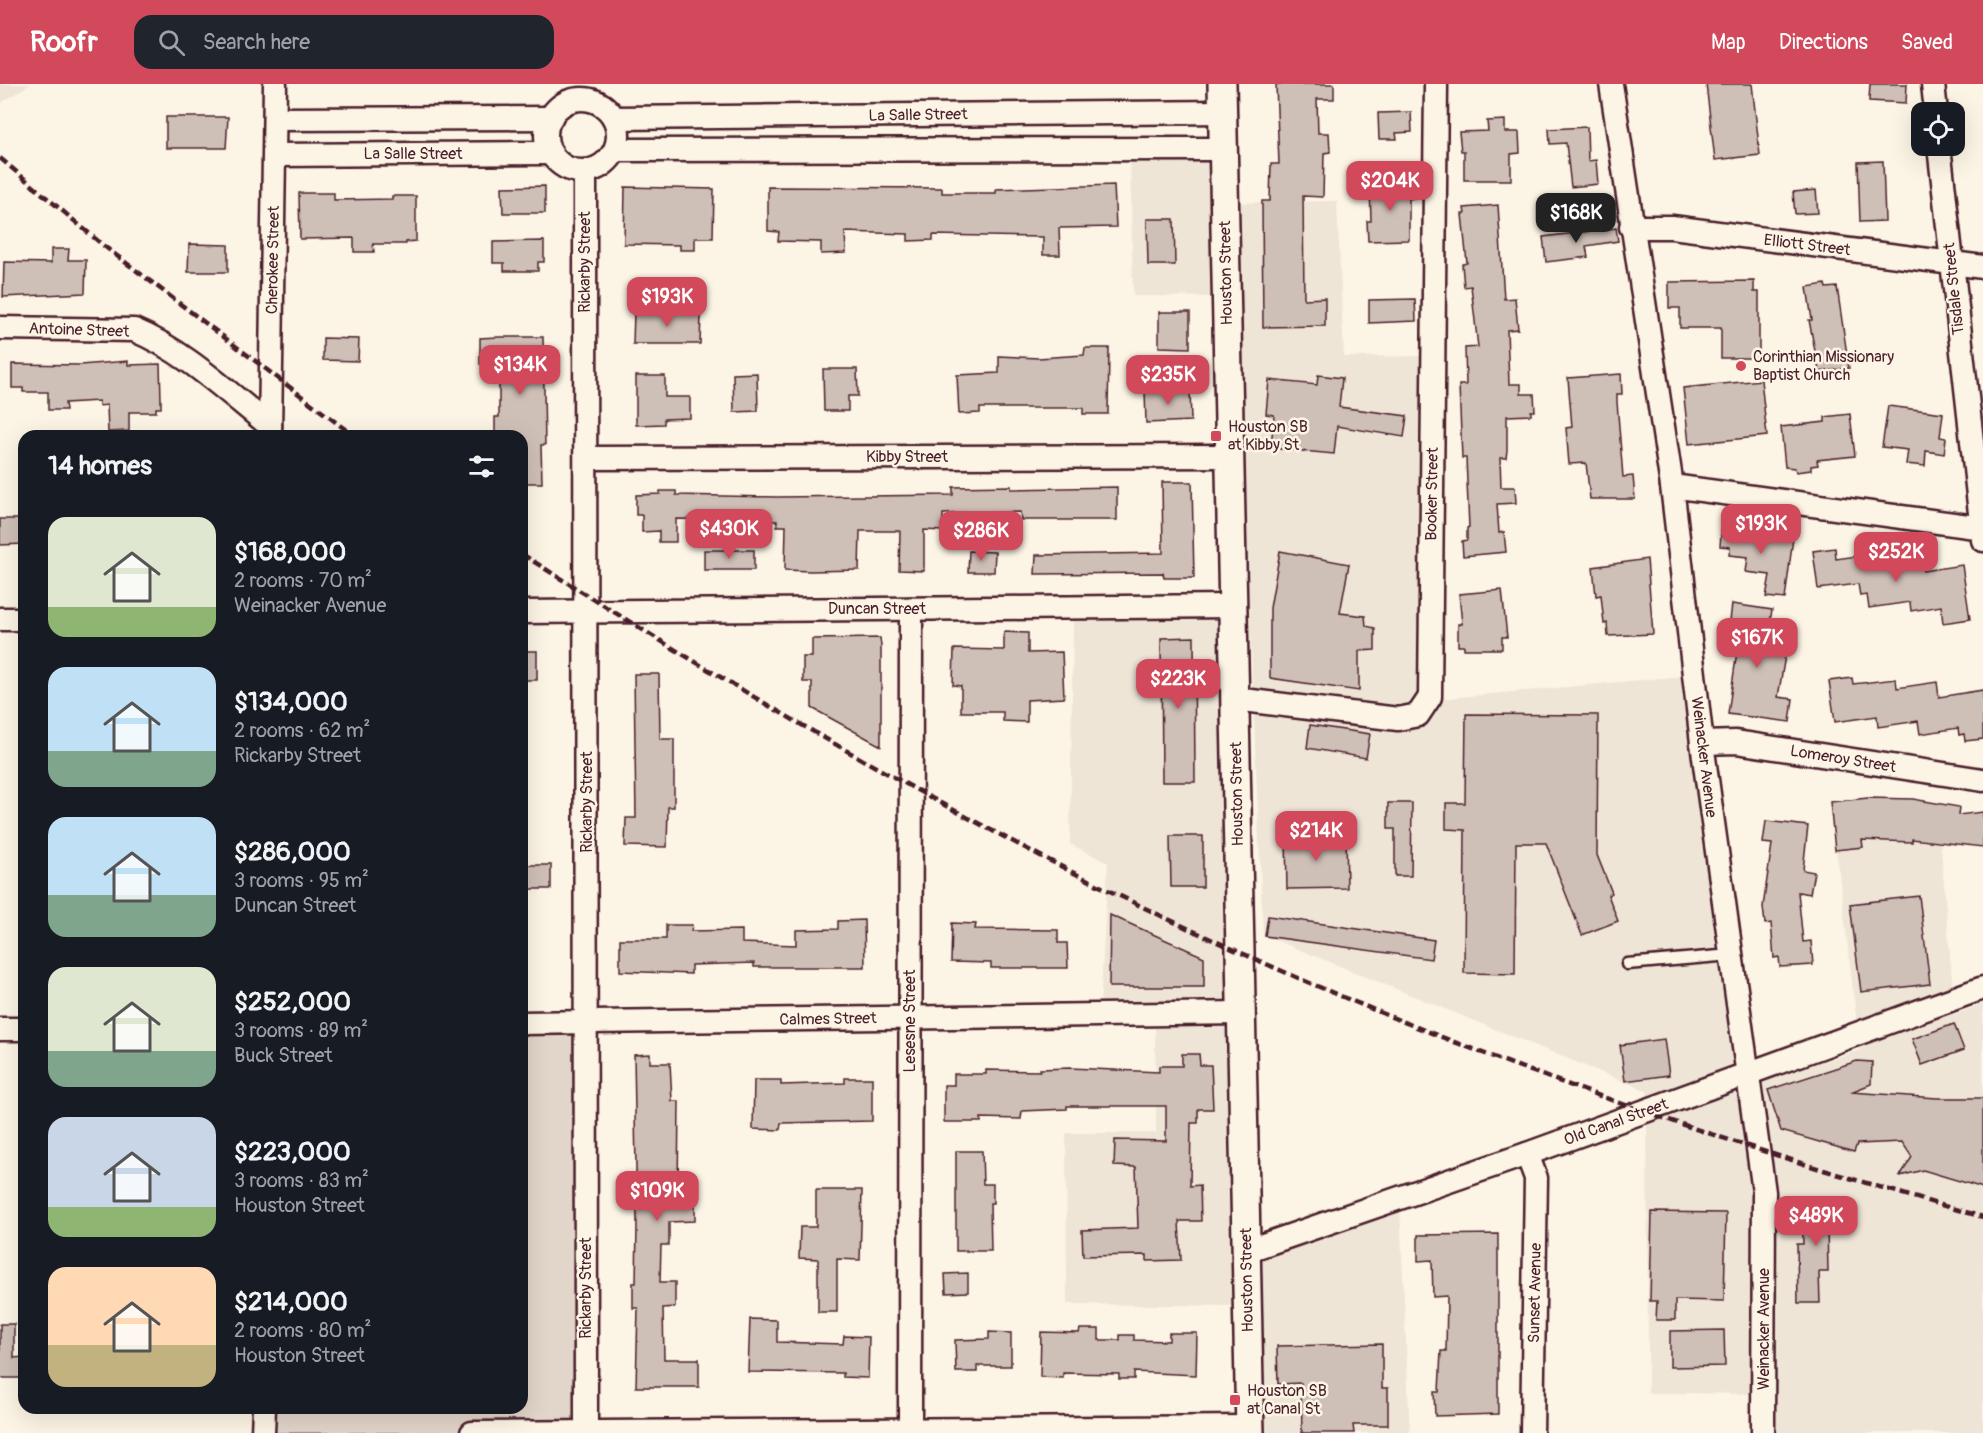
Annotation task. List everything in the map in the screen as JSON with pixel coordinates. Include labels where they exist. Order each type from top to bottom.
[{"type":"street","name":"Cherokee Street","points":[[270,430],[275,84]]},
{"type":"street","name":"Houston Street","points":[[1222,84],[1250,1430]]},
{"type":"street","name":"Booker Street","points":[[1235,699],[1398,719],[1418,715],[1430,697],[1436,84]]},
{"type":"street","name":"Weinacker Avenue","points":[[1611,84],[1672,486],[1702,743],[1764,1192],[1763,1433]]},
{"type":"street","points":[[1933,84],[1935,102]]},
{"type":"street","points":[[582,92],[601,104],[614,118],[619,134],[615,150],[603,165],[585,171],[565,167],[550,153],[546,136],[550,118],[564,104],[582,92]]},
{"type":"street","name":"La Salle Street","points":[[614,118],[1223,112]]},
{"type":"street","points":[[884,115],[885,150]]},
{"type":"street","points":[[276,119],[550,118]]},
{"type":"street","points":[[615,150],[1223,149]]},
{"type":"street","name":"La Salle Street","points":[[275,155],[550,153]]},
{"type":"street","name":"Tisdale Street","points":[[1940,156],[1982,532]]},
{"type":"street","name":"Rickarby Street","points":[[585,171],[586,1432]]},
{"type":"street","name":"Elliott Street","points":[[1631,227],[1672,227],[1983,267]]},
{"type":"street","name":"Antoine Street","points":[[0,328],[134,330],[155,338],[179,354],[269,430]]},
{"type":"street","name":"Kibby Street","points":[[586,458],[1229,456]]},
{"type":"street","points":[[1672,486],[1982,532]]},
{"type":"street","name":"Duncan Street","points":[[528,612],[1232,606]]},
{"type":"street","name":"Lesesne Street","points":[[910,1431],[911,609]]},
{"type":"street","points":[[0,619],[18,619]]},
{"type":"street","name":"Lomeroy Street","points":[[1702,743],[1736,742],[1983,780]]},
{"type":"street","name":"Old Canal Street","points":[[1246,1251],[1527,1154],[1983,988]]},
{"type":"street","name":"Calmes Street","points":[[528,1023],[1242,1013]]},
{"type":"street","points":[[0,1029],[18,1029]]},
{"type":"street","name":"Sunset Avenue","points":[[1527,1154],[1536,1178],[1532,1433]]},
{"type":"street","points":[[264,1414],[264,1433]]},
{"type":"street","points":[[472,1433],[1250,1430]]},
{"type":"lane","points":[[1627,964],[1731,955]]},
{"type":"shaded area","points":[[0,84],[30,84],[0,104]]},
{"type":"shaded area","points":[[1213,157],[1214,203],[1337,201],[1344,357],[1422,356],[1418,701],[1682,676],[1740,1088],[1860,1050],[1835,840],[1940,836],[1955,1014],[1983,1004],[1983,1433],[1777,1433],[1777,1394],[1648,1393],[1647,1091],[1263,935],[1239,358],[1218,297],[1133,296],[1130,158]]},
{"type":"shaded area","points":[[1073,616],[1221,618],[1237,1263],[1400,1207],[1410,1433],[1239,1433],[1237,1306],[1067,1304],[1066,1133],[1156,1133],[1155,1028],[1099,1027],[1108,863],[1070,844]]},
{"type":"shaded area","points":[[587,1022],[586,1432],[264,1433],[264,1414],[528,1414],[528,1023]]},
{"type":"building","points":[[1276,84],[1334,84],[1334,99],[1317,99],[1318,133],[1329,133],[1330,152],[1324,153],[1323,197],[1303,196],[1304,299],[1325,298],[1325,326],[1263,327],[1262,201],[1270,201],[1271,164],[1279,164]]},
{"type":"building","points":[[1706,84],[1752,84],[1760,155],[1715,160]]},
{"type":"building","points":[[1870,84],[1907,84],[1906,103],[1869,101]]},
{"type":"building","points":[[1411,112],[1412,132],[1396,133],[1397,139],[1379,139],[1378,113]]},
{"type":"building","points":[[166,117],[228,117],[226,148],[166,148]]},
{"type":"building","points":[[1505,120],[1505,132],[1519,132],[1520,153],[1511,154],[1511,180],[1464,180],[1464,151],[1461,151],[1459,132],[1488,131],[1487,121]]},
{"type":"building","points":[[1587,127],[1588,161],[1596,160],[1598,184],[1571,187],[1566,143],[1550,144],[1549,129]]},
{"type":"building","points":[[1883,161],[1885,221],[1860,222],[1858,162]]},
{"type":"building","points":[[1414,184],[1414,198],[1409,199],[1409,240],[1368,241],[1367,221],[1371,221],[1370,185]]},
{"type":"building","points":[[1114,185],[1116,227],[1059,228],[1060,255],[1043,255],[1043,237],[933,235],[933,240],[908,241],[908,234],[845,232],[846,253],[821,254],[821,242],[778,241],[779,232],[768,231],[768,187],[942,188],[942,193],[996,193],[996,189]]},
{"type":"building","points":[[545,186],[545,213],[503,213],[502,187]]},
{"type":"building","points":[[625,187],[714,189],[713,238],[695,238],[695,250],[680,250],[680,245],[624,244]]},
{"type":"building","points":[[1816,190],[1818,213],[1795,214],[1793,192]]},
{"type":"building","points":[[299,193],[334,193],[334,200],[392,199],[392,196],[416,196],[416,241],[406,242],[406,244],[373,244],[374,252],[354,252],[354,238],[300,239]]},
{"type":"building","points":[[1498,205],[1504,299],[1515,298],[1518,329],[1507,330],[1509,384],[1521,384],[1521,394],[1534,394],[1535,411],[1531,411],[1531,415],[1507,416],[1506,458],[1500,458],[1501,487],[1515,487],[1516,503],[1497,504],[1499,533],[1504,532],[1506,552],[1463,556],[1462,541],[1467,540],[1467,528],[1469,527],[1466,458],[1462,458],[1459,385],[1466,385],[1465,348],[1478,347],[1471,286],[1464,287],[1462,264],[1467,263],[1462,214],[1465,214],[1464,208]]},
{"type":"building","points":[[1147,219],[1174,219],[1175,265],[1148,265]]},
{"type":"building","points":[[1616,228],[1618,241],[1586,246],[1588,257],[1546,262],[1543,237]]},
{"type":"building","points":[[544,241],[544,262],[538,262],[538,271],[504,271],[504,263],[493,263],[493,242]]},
{"type":"building","points":[[189,244],[228,245],[228,272],[188,272]]},
{"type":"building","points":[[51,249],[69,249],[68,260],[86,260],[85,293],[3,297],[4,262],[51,263]]},
{"type":"building","points":[[1754,281],[1754,292],[1759,292],[1759,358],[1721,358],[1721,328],[1680,328],[1680,308],[1669,308],[1669,282]]},
{"type":"building","points":[[1825,284],[1826,288],[1837,287],[1849,368],[1819,372],[1809,320],[1812,320],[1807,287]]},
{"type":"building","points":[[1415,299],[1416,321],[1369,323],[1369,300]]},
{"type":"building","points":[[634,312],[701,313],[700,344],[633,344]]},
{"type":"building","points":[[1159,312],[1190,312],[1190,348],[1159,347]]},
{"type":"building","points":[[543,337],[545,445],[541,445],[542,483],[528,483],[528,430],[495,430],[495,417],[499,417],[499,364],[480,364],[480,338]]},
{"type":"building","points":[[323,338],[359,339],[358,361],[323,360]]},
{"type":"building","points":[[1085,348],[1109,348],[1108,414],[1083,414],[1083,408],[980,408],[980,413],[959,414],[957,375],[999,373],[999,356],[1038,358],[1084,355]]},
{"type":"building","points":[[128,361],[128,365],[160,364],[161,408],[156,408],[156,412],[129,412],[129,430],[108,430],[107,405],[99,406],[99,401],[65,403],[66,410],[48,410],[48,392],[23,392],[23,388],[12,388],[12,364],[80,365]]},
{"type":"building","points":[[823,369],[857,369],[858,396],[848,396],[848,411],[824,411]]},
{"type":"building","points":[[757,373],[758,411],[734,412],[733,374]]},
{"type":"building","points":[[1621,374],[1622,394],[1617,394],[1617,402],[1623,477],[1633,476],[1635,499],[1590,499],[1586,463],[1569,464],[1566,428],[1572,427],[1568,378]]},
{"type":"building","points":[[1318,375],[1342,378],[1339,407],[1407,416],[1404,437],[1337,426],[1334,454],[1271,448],[1274,415],[1266,414],[1269,380],[1317,385]]},
{"type":"building","points":[[636,376],[665,376],[665,397],[690,397],[690,418],[664,419],[664,424],[636,425]]},
{"type":"building","points":[[1761,380],[1767,436],[1689,444],[1683,388]]},
{"type":"building","points":[[1190,389],[1191,421],[1146,423],[1145,391]]},
{"type":"building","points":[[1888,406],[1943,413],[1940,437],[1946,438],[1944,454],[1926,451],[1925,466],[1906,464],[1908,450],[1882,447]]},
{"type":"building","points":[[1850,414],[1855,456],[1817,460],[1818,465],[1811,466],[1811,470],[1796,472],[1795,468],[1785,467],[1781,427],[1825,422],[1825,417]]},
{"type":"building","points":[[1162,482],[1192,482],[1194,578],[1164,578],[1163,573],[1035,574],[1036,555],[1163,553]]},
{"type":"building","points":[[1011,486],[1011,489],[1117,487],[1117,520],[1021,520],[1020,512],[943,514],[943,531],[924,530],[924,571],[899,570],[900,531],[860,531],[859,570],[811,571],[785,570],[786,526],[777,526],[777,521],[676,519],[676,542],[659,542],[659,531],[642,532],[642,515],[636,515],[636,495],[660,494],[660,491],[676,491],[676,495],[777,497],[953,495],[953,487]]},
{"type":"building","points":[[0,519],[18,519],[18,544],[0,545]]},
{"type":"building","points":[[1722,523],[1766,528],[1764,542],[1793,538],[1785,599],[1766,597],[1770,575],[1746,572],[1748,557],[1729,555],[1730,547],[1720,546]]},
{"type":"building","points":[[1835,548],[1836,559],[1879,553],[1881,565],[1921,559],[1923,571],[1962,565],[1970,619],[1943,623],[1941,606],[1911,611],[1910,602],[1869,608],[1867,595],[1860,596],[1858,584],[1818,589],[1813,551]]},
{"type":"building","points":[[704,550],[754,550],[754,570],[704,570]]},
{"type":"building","points":[[969,551],[995,552],[994,572],[968,572]]},
{"type":"building","points":[[1280,551],[1349,564],[1340,613],[1365,616],[1366,626],[1375,628],[1375,650],[1359,651],[1359,691],[1270,678],[1270,608]]},
{"type":"building","points":[[1647,559],[1653,634],[1608,636],[1607,623],[1604,624],[1601,595],[1596,596],[1593,567]]},
{"type":"building","points":[[1502,590],[1507,637],[1502,637],[1502,649],[1464,649],[1464,646],[1458,646],[1458,624],[1462,624],[1459,594]]},
{"type":"building","points":[[1732,604],[1772,610],[1765,653],[1785,656],[1778,697],[1793,699],[1790,722],[1728,714],[1740,630],[1729,629]]},
{"type":"building","points":[[1004,632],[1028,633],[1028,653],[1062,652],[1064,698],[1027,700],[1027,722],[1003,721],[1003,712],[961,712],[961,686],[953,685],[954,649],[1004,650]]},
{"type":"building","points":[[1194,637],[1195,782],[1162,782],[1161,638]]},
{"type":"building","points":[[880,638],[881,746],[812,708],[812,682],[803,682],[803,657],[812,657],[812,639]]},
{"type":"building","points":[[528,651],[537,651],[537,680],[528,680]]},
{"type":"building","points":[[634,674],[659,674],[660,739],[674,739],[674,807],[668,807],[667,847],[625,846],[626,818],[636,818]]},
{"type":"building","points":[[1852,678],[1853,684],[1896,679],[1897,688],[1937,682],[1939,697],[1983,690],[1983,739],[1965,741],[1964,734],[1959,735],[1958,728],[1920,734],[1918,721],[1878,727],[1877,716],[1835,722],[1829,681]]},
{"type":"building","points":[[1466,714],[1598,715],[1597,855],[1612,893],[1608,895],[1618,921],[1582,935],[1546,843],[1516,843],[1515,974],[1464,973],[1465,830],[1446,829],[1446,803],[1465,803]]},
{"type":"building","points":[[1310,725],[1370,734],[1366,758],[1307,748]]},
{"type":"building","points":[[1868,798],[1913,799],[1959,807],[1958,815],[1983,812],[1983,847],[1912,839],[1912,842],[1862,840],[1863,847],[1835,850],[1830,802]]},
{"type":"building","points":[[1388,803],[1412,803],[1411,876],[1395,876],[1395,829],[1388,829]]},
{"type":"building","points":[[1766,821],[1808,826],[1803,870],[1814,872],[1810,894],[1798,892],[1803,942],[1811,941],[1813,965],[1780,967],[1779,957],[1774,958],[1771,923],[1765,924],[1763,907],[1772,844],[1763,843]]},
{"type":"building","points":[[1346,834],[1347,888],[1287,889],[1286,835]]},
{"type":"building","points":[[1170,836],[1203,836],[1203,887],[1171,887]]},
{"type":"building","points":[[528,865],[551,865],[551,889],[528,889]]},
{"type":"building","points":[[1919,896],[1930,984],[1861,992],[1850,904]]},
{"type":"building","points":[[1110,915],[1204,957],[1204,987],[1109,987]]},
{"type":"building","points":[[1268,916],[1434,940],[1431,959],[1265,936]]},
{"type":"building","points":[[864,920],[865,967],[754,967],[754,963],[691,965],[691,974],[620,971],[620,939],[666,939],[666,925],[692,925],[691,931],[742,930],[742,943],[796,945],[796,930],[838,929],[838,921]]},
{"type":"building","points":[[952,923],[976,924],[975,929],[1058,930],[1058,943],[1067,943],[1068,968],[991,968],[991,963],[951,962]]},
{"type":"building","points":[[1954,1024],[1964,1050],[1922,1065],[1912,1039]]},
{"type":"building","points":[[1664,1039],[1669,1075],[1625,1081],[1620,1045]]},
{"type":"building","points":[[650,1054],[650,1063],[670,1063],[672,1101],[679,1101],[678,1192],[695,1192],[695,1221],[669,1222],[669,1245],[661,1245],[660,1282],[675,1282],[675,1307],[663,1308],[664,1359],[699,1359],[699,1387],[636,1387],[638,1308],[633,1308],[637,1226],[634,1055]]},
{"type":"building","points":[[1182,1054],[1199,1054],[1200,1065],[1211,1065],[1213,1109],[1198,1109],[1198,1123],[1191,1123],[1190,1186],[1200,1185],[1201,1221],[1179,1221],[1181,1260],[1147,1261],[1147,1255],[1083,1256],[1082,1230],[1138,1228],[1136,1167],[1114,1166],[1115,1140],[1166,1141],[1166,1106],[1067,1106],[1067,1109],[1022,1111],[1021,1119],[981,1118],[981,1122],[944,1122],[944,1085],[954,1085],[954,1074],[986,1074],[986,1070],[1040,1071],[1040,1069],[1070,1068],[1159,1072],[1159,1066],[1182,1066]]},
{"type":"building","points":[[1857,1061],[1872,1062],[1871,1084],[1851,1092],[1937,1098],[1983,1098],[1983,1188],[1923,1170],[1900,1176],[1912,1157],[1902,1142],[1857,1144],[1854,1152],[1781,1131],[1768,1090]]},
{"type":"building","points":[[845,1078],[872,1078],[872,1121],[781,1123],[780,1130],[753,1129],[754,1080],[781,1080],[781,1085],[845,1083]]},
{"type":"building","points":[[956,1151],[982,1151],[983,1184],[993,1184],[993,1203],[990,1203],[991,1251],[956,1251]]},
{"type":"building","points":[[816,1190],[862,1190],[860,1260],[837,1259],[837,1312],[818,1312],[818,1259],[799,1258],[800,1227],[816,1227]]},
{"type":"building","points":[[1845,1202],[1845,1226],[1827,1226],[1828,1272],[1819,1272],[1820,1303],[1798,1303],[1797,1244],[1803,1244],[1802,1203]]},
{"type":"building","points":[[1652,1212],[1726,1213],[1724,1301],[1675,1300],[1675,1320],[1656,1320],[1657,1301],[1650,1301]]},
{"type":"building","points":[[1498,1234],[1498,1414],[1435,1416],[1434,1392],[1439,1392],[1441,1351],[1446,1351],[1447,1296],[1433,1297],[1432,1260],[1418,1261],[1418,1235]]},
{"type":"building","points":[[968,1273],[968,1292],[946,1293],[945,1274]]},
{"type":"building","points":[[750,1319],[777,1320],[777,1342],[843,1344],[844,1336],[869,1337],[868,1378],[843,1377],[843,1373],[748,1372]]},
{"type":"building","points":[[0,1324],[14,1324],[14,1358],[18,1358],[18,1378],[0,1378]]},
{"type":"building","points":[[1080,1329],[1099,1329],[1099,1340],[1120,1340],[1120,1335],[1134,1335],[1134,1340],[1169,1341],[1169,1333],[1197,1333],[1196,1375],[1134,1372],[1134,1379],[1119,1379],[1119,1374],[1063,1373],[1063,1378],[1040,1377],[1041,1332],[1079,1333]]},
{"type":"building","points":[[1724,1330],[1725,1366],[1670,1367],[1670,1331]]},
{"type":"building","points":[[989,1332],[1011,1333],[1011,1366],[977,1366],[977,1372],[956,1372],[955,1340],[989,1339]]},
{"type":"building","points":[[1382,1344],[1382,1388],[1388,1388],[1388,1425],[1353,1425],[1354,1433],[1302,1433],[1301,1383],[1278,1384],[1277,1346]]},
{"type":"railway","points":[[0,158],[104,246],[346,430]]},
{"type":"railway","points":[[528,558],[739,688],[886,773],[1112,892],[1217,942],[1323,989],[1540,1074],[1760,1150],[1983,1217]]},
{"type":"place","name":"Corinthian Missionary Baptist Church","points":[[1741,366]]},
{"type":"place","name":"Houston SB at Kibby St","points":[[1216,436]]},
{"type":"place","name":"Houston SB at Canal St","points":[[1235,1400]]}]
